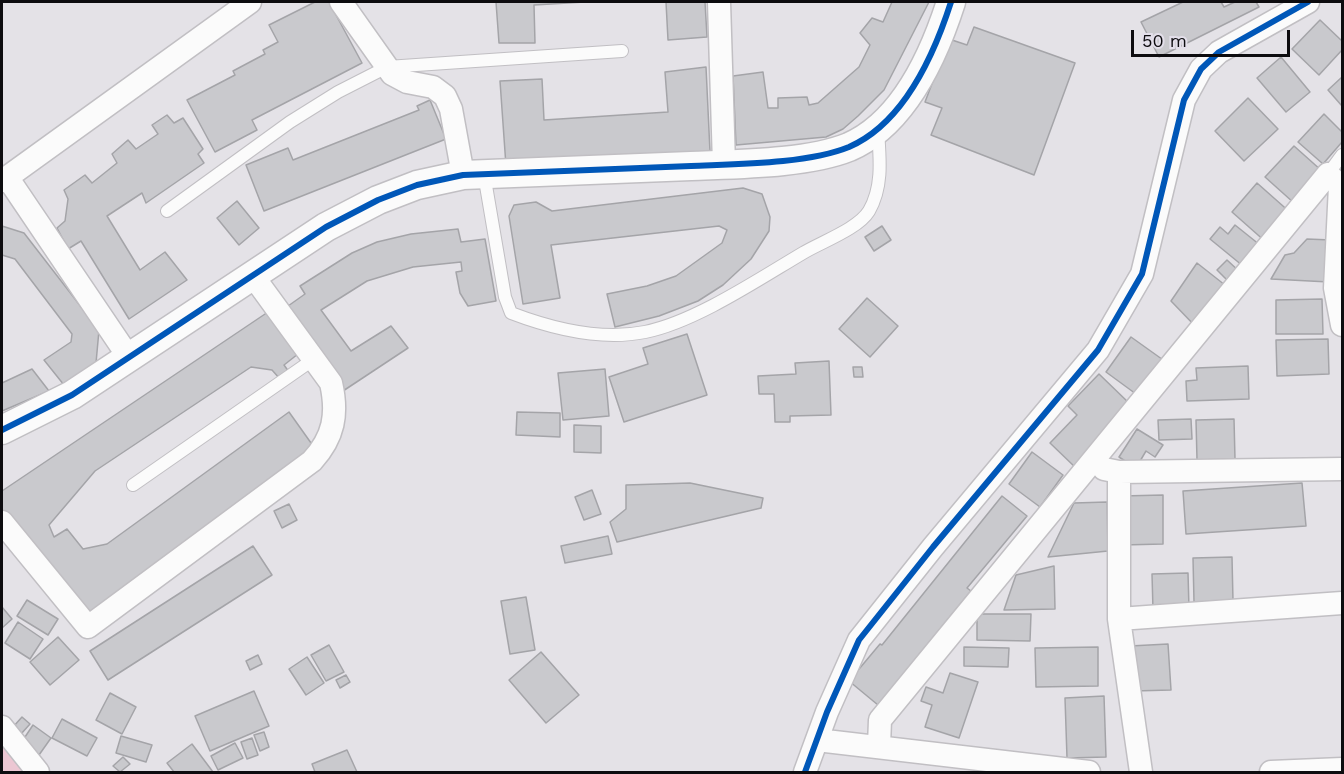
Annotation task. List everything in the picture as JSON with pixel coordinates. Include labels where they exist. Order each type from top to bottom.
[{"type":"street","points":[[130,359],[4,179],[250,2]]},
{"type":"street","points":[[341,2],[392,75],[407,82],[434,87],[445,96],[473,175]]},
{"type":"street","points":[[719,2],[724,164]]},
{"type":"street","points":[[2,430],[72,395],[130,359],[326,227],[378,200],[417,185],[473,175],[724,164],[814,155],[849,147],[878,128],[898,106],[924,67],[941,34],[951,2]]},
{"type":"street","points":[[805,772],[859,640],[933,547],[1098,350],[1137,283],[1142,274],[1184,100],[1201,69],[1219,52],[1308,2]]},
{"type":"street","points":[[879,746],[880,720],[1089,466],[1337,183]]},
{"type":"street","points":[[1337,183],[1335,288],[1342,325]]},
{"type":"street","points":[[2,522],[88,627],[312,460],[325,447],[332,431],[336,404],[331,383],[253,276]]},
{"type":"street","points":[[1089,466],[1119,472],[1342,469]]},
{"type":"street","points":[[1119,472],[1119,619],[1141,772]]},
{"type":"street","points":[[1119,619],[1342,603]]},
{"type":"street","points":[[2,727],[38,772]]},
{"type":"street","points":[[817,740],[1089,772]]},
{"type":"street","points":[[1271,772],[1342,769]]},
{"type":"lane","points":[[167,211],[290,122],[338,92],[387,67],[622,51]]},
{"type":"lane","points":[[473,175],[511,313],[535,322],[594,335],[622,335],[646,332],[677,321],[746,287],[844,231],[867,214],[877,194],[880,164],[878,128]]},
{"type":"lane","points":[[1337,183],[1342,155]]},
{"type":"lane","points":[[133,485],[314,359]]},
{"type":"shaded area","points":[[2,727],[43,772],[2,772]]},
{"type":"building","points":[[315,2],[329,2],[362,63],[252,120],[257,130],[215,152],[187,100],[235,75],[233,71],[265,54],[263,50],[278,42],[269,25]]},
{"type":"building","points":[[496,2],[585,2],[534,5],[535,43],[499,43]]},
{"type":"building","points":[[666,2],[705,2],[707,37],[668,40]]},
{"type":"building","points":[[892,2],[929,2],[884,90],[858,116],[843,129],[826,137],[736,145],[733,76],[763,72],[768,108],[778,108],[778,98],[807,97],[809,105],[818,103],[859,67],[870,45],[860,33],[872,18],[883,22]]},
{"type":"building","points":[[1183,2],[1221,2],[1224,7],[1235,2],[1256,2],[1259,7],[1159,57],[1141,22]]},
{"type":"building","points":[[1320,20],[1342,41],[1342,50],[1319,75],[1292,49]]},
{"type":"building","points":[[974,27],[1075,63],[1034,175],[931,135],[942,108],[925,102],[949,39],[967,45]]},
{"type":"building","points":[[1281,57],[1310,92],[1286,112],[1257,78]]},
{"type":"building","points":[[706,67],[710,152],[506,166],[500,81],[542,79],[544,120],[668,112],[665,72]]},
{"type":"building","points":[[1342,77],[1342,106],[1328,90]]},
{"type":"building","points":[[1248,98],[1278,129],[1244,161],[1215,131]]},
{"type":"building","points":[[430,100],[446,139],[264,211],[246,165],[288,148],[293,160],[419,110],[417,106]]},
{"type":"building","points":[[1324,114],[1342,132],[1342,142],[1323,164],[1298,142]]},
{"type":"building","points":[[167,115],[174,123],[183,118],[203,149],[198,154],[204,163],[146,203],[142,193],[107,216],[140,270],[165,252],[187,280],[129,319],[81,241],[68,249],[57,228],[65,221],[68,199],[64,190],[85,175],[92,183],[117,163],[112,154],[128,140],[136,149],[158,134],[152,125]]},
{"type":"building","points":[[1294,146],[1322,171],[1294,203],[1265,177]]},
{"type":"building","points":[[1257,183],[1292,214],[1267,243],[1232,212]]},
{"type":"building","points":[[743,188],[762,194],[770,217],[769,231],[751,259],[723,285],[698,301],[659,316],[615,327],[607,294],[647,286],[676,276],[722,243],[727,230],[719,226],[551,245],[560,298],[523,304],[509,216],[514,205],[536,202],[552,211]]},
{"type":"building","points":[[237,201],[259,228],[239,245],[217,218]]},
{"type":"building","points":[[1235,225],[1260,245],[1243,266],[1210,239],[1220,227],[1228,234]]},
{"type":"building","points":[[2,226],[24,233],[99,330],[96,363],[64,385],[44,360],[71,342],[72,334],[15,259],[2,255]]},
{"type":"building","points":[[882,226],[891,240],[874,251],[865,237]]},
{"type":"building","points":[[458,229],[461,242],[485,239],[496,301],[468,306],[460,293],[456,272],[462,271],[461,262],[413,267],[367,281],[321,310],[351,351],[391,326],[408,348],[343,391],[281,311],[305,294],[300,286],[352,253],[377,242],[411,234]]},
{"type":"building","points":[[1307,239],[1331,240],[1329,282],[1271,279],[1285,255],[1294,253]]},
{"type":"building","points":[[1227,260],[1241,273],[1231,284],[1217,270]]},
{"type":"building","points":[[1197,263],[1230,289],[1197,328],[1171,301]]},
{"type":"building","points":[[867,298],[898,326],[870,357],[839,329]]},
{"type":"building","points":[[1322,299],[1323,334],[1276,334],[1276,300]]},
{"type":"building","points":[[268,312],[298,354],[284,365],[289,372],[280,379],[272,370],[251,367],[95,471],[49,525],[54,537],[67,529],[83,549],[107,544],[289,412],[316,450],[84,620],[2,523],[2,491]]},
{"type":"building","points":[[687,334],[707,395],[624,422],[609,377],[648,364],[643,348]]},
{"type":"building","points":[[1131,337],[1166,362],[1136,394],[1106,372]]},
{"type":"building","points":[[1328,339],[1329,374],[1277,376],[1276,340]]},
{"type":"building","points":[[829,361],[831,415],[790,416],[790,422],[775,422],[774,394],[759,394],[758,376],[796,374],[795,363]]},
{"type":"building","points":[[1248,366],[1249,399],[1187,401],[1186,381],[1197,380],[1196,368]]},
{"type":"building","points":[[853,367],[862,367],[863,377],[854,377]]},
{"type":"building","points":[[32,369],[49,391],[2,411],[2,383]]},
{"type":"building","points":[[605,369],[609,416],[563,420],[558,373]]},
{"type":"building","points":[[1099,374],[1130,404],[1077,469],[1050,443],[1077,415],[1068,406]]},
{"type":"building","points":[[517,412],[560,413],[560,437],[516,435]]},
{"type":"building","points":[[1191,419],[1192,439],[1159,440],[1158,420]]},
{"type":"building","points":[[1234,419],[1235,459],[1197,460],[1196,420]]},
{"type":"building","points":[[574,425],[601,426],[601,453],[574,452]]},
{"type":"building","points":[[1137,429],[1163,445],[1155,457],[1146,451],[1136,468],[1119,457]]},
{"type":"building","points":[[1032,452],[1063,475],[1040,507],[1009,484]]},
{"type":"building","points":[[690,483],[763,498],[761,508],[617,542],[610,522],[626,509],[626,485]]},
{"type":"building","points":[[1302,483],[1306,526],[1186,534],[1183,491]]},
{"type":"building","points":[[592,490],[601,514],[584,520],[575,497]]},
{"type":"building","points":[[1163,495],[1163,544],[1122,545],[1122,496]]},
{"type":"building","points":[[1002,496],[1027,516],[967,588],[971,591],[878,705],[849,681],[880,644],[882,645]]},
{"type":"building","points":[[1107,502],[1108,551],[1048,557],[1074,503]]},
{"type":"building","points":[[289,504],[297,520],[282,528],[274,511]]},
{"type":"building","points":[[608,536],[612,554],[565,563],[561,546]]},
{"type":"building","points":[[253,546],[272,575],[108,680],[90,651]]},
{"type":"building","points":[[1232,557],[1233,601],[1194,602],[1193,558]]},
{"type":"building","points":[[1054,566],[1055,609],[1004,610],[1016,575]]},
{"type":"building","points":[[1188,573],[1189,609],[1153,610],[1152,574]]},
{"type":"building","points":[[526,597],[535,650],[510,654],[501,601]]},
{"type":"building","points":[[27,600],[58,619],[48,635],[17,616]]},
{"type":"building","points":[[2,607],[12,619],[2,628]]},
{"type":"building","points":[[977,614],[1031,614],[1030,641],[977,640]]},
{"type":"building","points":[[18,622],[43,639],[30,659],[5,643]]},
{"type":"building","points":[[58,637],[79,660],[50,685],[30,662]]},
{"type":"building","points":[[1168,644],[1171,690],[1133,691],[1130,646]]},
{"type":"building","points":[[329,645],[344,672],[326,681],[311,655]]},
{"type":"building","points":[[964,647],[1009,648],[1008,667],[964,666]]},
{"type":"building","points":[[1098,647],[1098,686],[1036,687],[1035,648]]},
{"type":"building","points":[[541,652],[579,695],[546,723],[509,680]]},
{"type":"building","points":[[258,655],[262,664],[250,670],[246,661]]},
{"type":"building","points":[[307,657],[324,683],[306,695],[289,669]]},
{"type":"building","points":[[950,673],[978,682],[959,738],[925,727],[932,705],[921,701],[926,687],[943,693]]},
{"type":"building","points":[[346,675],[350,682],[340,688],[336,680]]},
{"type":"building","points":[[254,691],[269,726],[210,751],[195,716]]},
{"type":"building","points":[[110,693],[136,707],[122,734],[96,720]]},
{"type":"building","points":[[1104,696],[1106,757],[1067,758],[1065,698]]},
{"type":"building","points":[[22,717],[30,724],[21,734],[13,727]]},
{"type":"building","points":[[62,719],[97,738],[87,756],[52,738]]},
{"type":"building","points":[[33,725],[51,738],[39,755],[21,743]]},
{"type":"building","points":[[264,732],[269,747],[260,751],[254,735]]},
{"type":"building","points":[[121,736],[152,745],[146,762],[116,753]]},
{"type":"building","points":[[252,738],[258,755],[247,759],[241,742]]},
{"type":"building","points":[[235,743],[243,758],[218,770],[211,756]]},
{"type":"building","points":[[192,744],[213,772],[174,772],[167,763]]},
{"type":"building","points":[[347,750],[357,772],[315,772],[312,764]]},
{"type":"building","points":[[123,757],[130,764],[120,772],[113,766]]},
{"type":"cycle path","points":[[2,430],[72,395],[326,227],[378,200],[417,185],[463,175],[771,162],[813,157],[849,147],[886,122],[901,105],[926,65],[951,2]]},
{"type":"cycle path","points":[[805,772],[827,712],[859,640],[933,547],[1098,350],[1142,274],[1184,100],[1201,69],[1219,52],[1308,2]]}]
